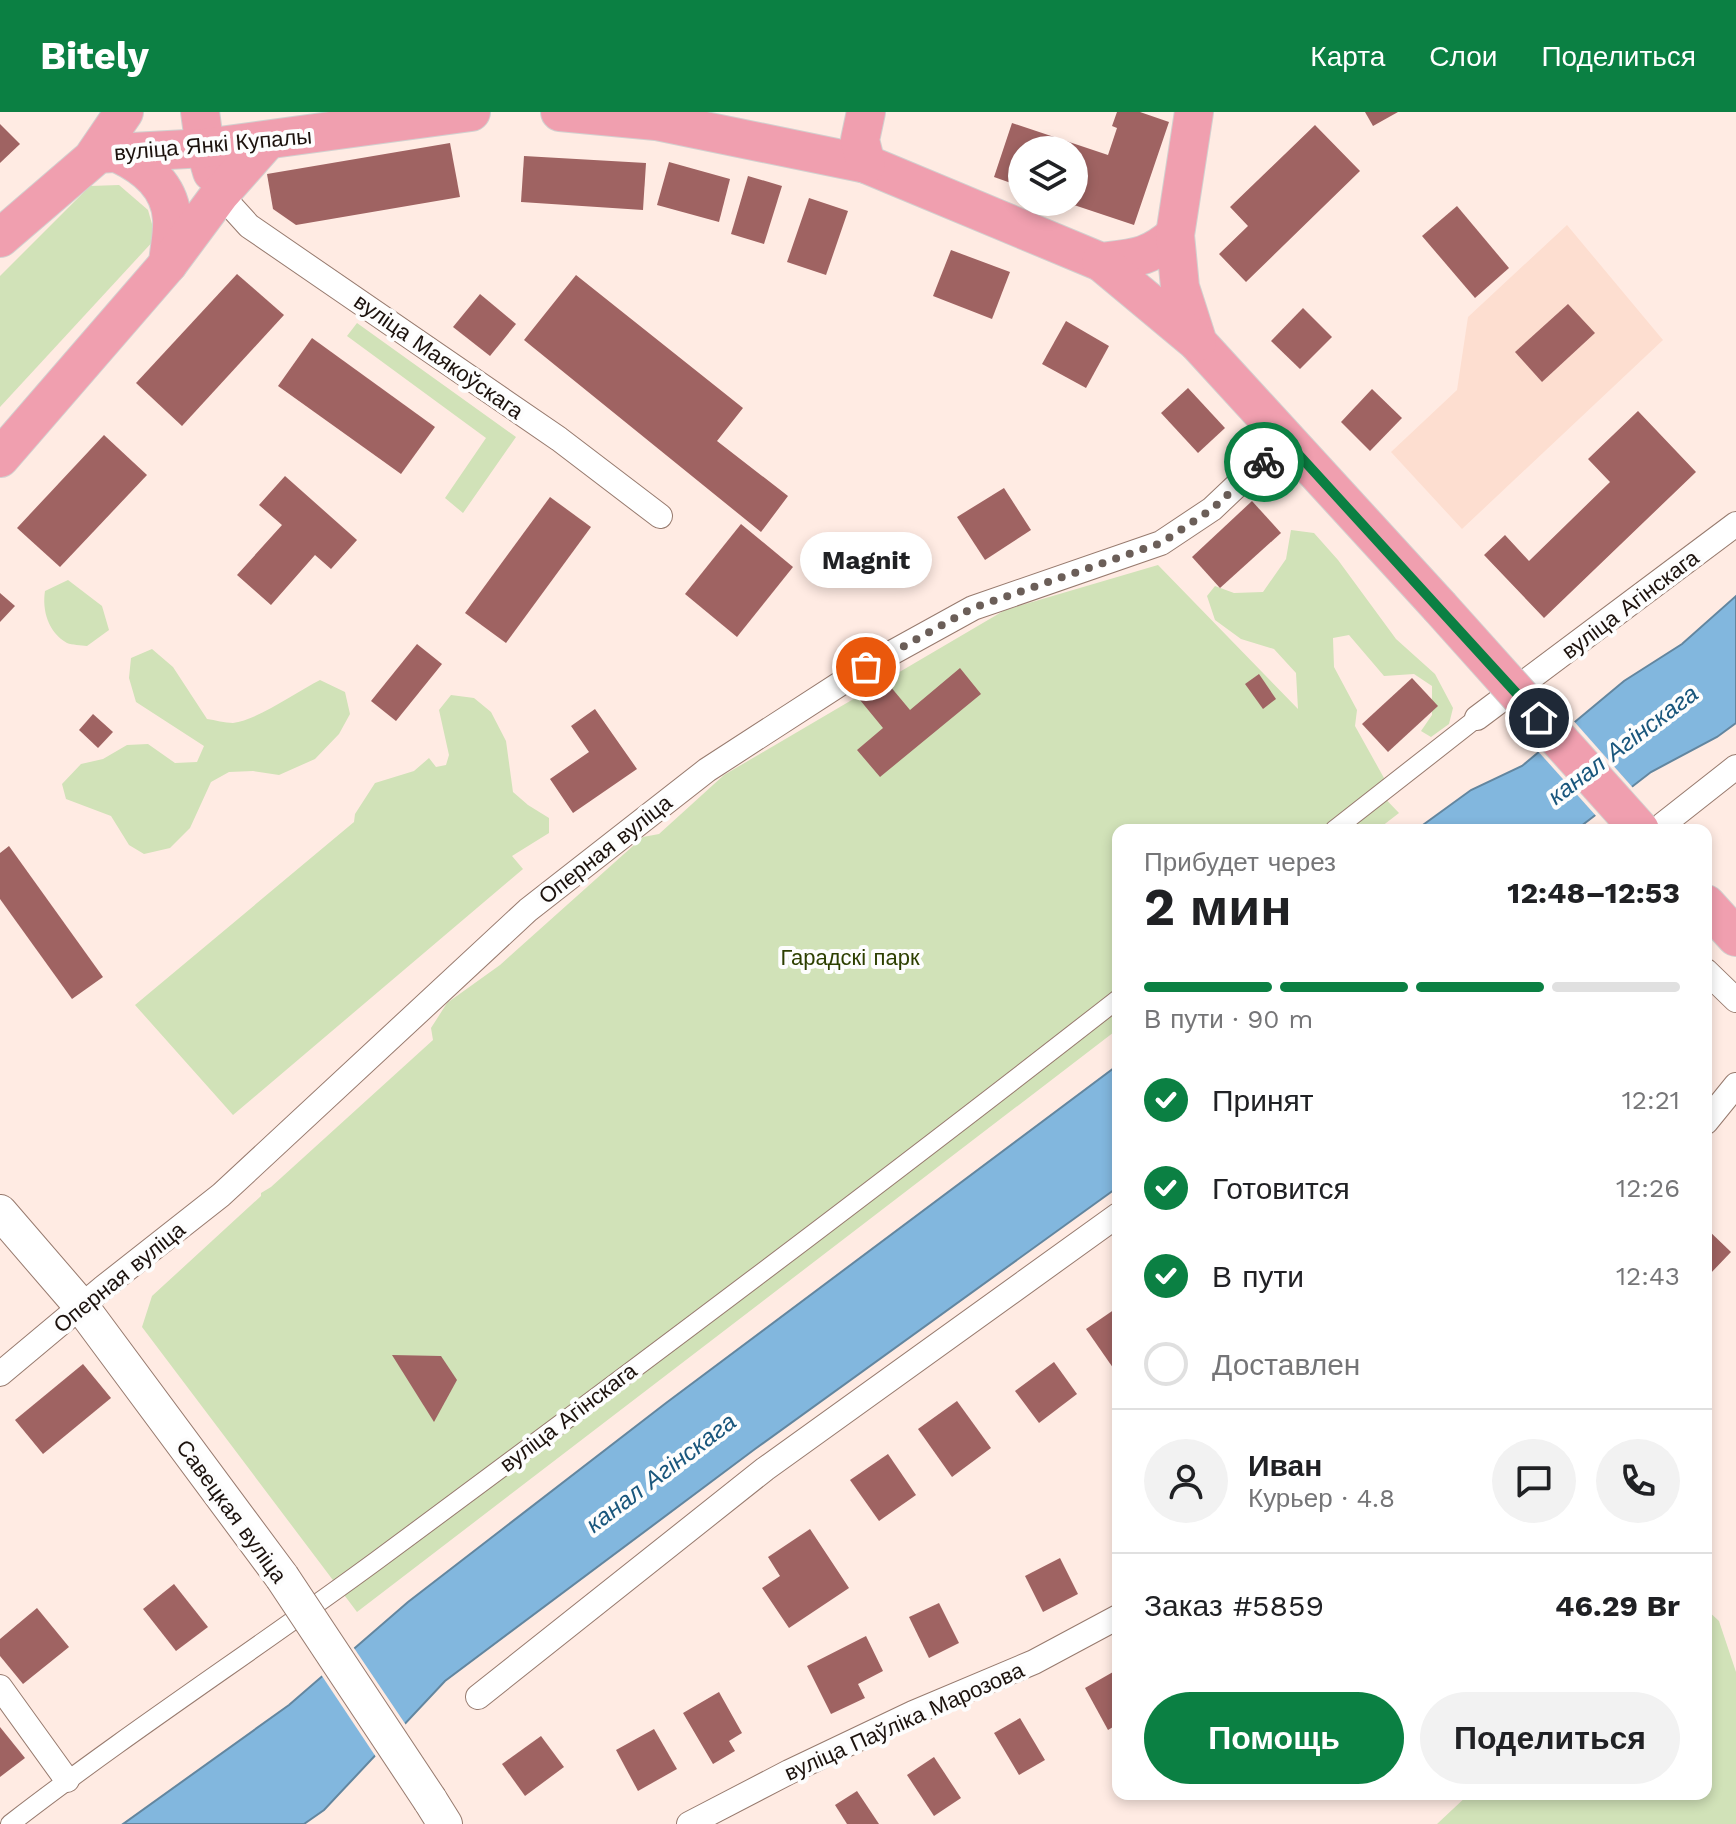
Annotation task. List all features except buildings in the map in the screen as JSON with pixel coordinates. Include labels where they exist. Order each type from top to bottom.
[{"type":"main road","points":[[0,238],[108,154],[124,112]]},
{"type":"main road","points":[[180,112],[202,130],[220,194]]},
{"type":"main road","name":"вуліца Янкі Купалы","points":[[108,154],[202,130],[268,126],[317,134],[471,112]]},
{"type":"main road","points":[[577,112],[656,121],[866,164],[1101,262],[1198,343],[1635,824]]},
{"type":"main road","points":[[656,121],[704,112]]},
{"type":"main road","points":[[866,112],[860,140],[866,164]]},
{"type":"main road","points":[[1194,112],[1175,235],[1180,287],[1198,343]]},
{"type":"main road","points":[[0,458],[168,264],[268,126]]},
{"type":"main road","points":[[108,154],[143,166],[167,200],[172,220],[168,264]]},
{"type":"main road","points":[[1101,262],[1141,257],[1157,251],[1175,235]]},
{"type":"main road","name":"Савецкая вуліца","points":[[0,1212],[81,1306],[282,1577],[438,1812]]},
{"type":"street","name":"вуліца Маякоўскага","points":[[220,194],[249,226],[559,439],[660,516]]},
{"type":"street","name":"Оперная вуліца","points":[[0,1374],[221,1195],[528,910],[707,770],[866,667],[973,608],[1161,543],[1212,509],[1288,443]]},
{"type":"street","name":"вуліца Агінскага","points":[[1342,824],[1477,718],[1736,524]]},
{"type":"street","points":[[1664,824],[1736,767]]},
{"type":"street","points":[[1712,977],[1736,1000]]},
{"type":"street","name":"вуліца Агінскага","points":[[10,1824],[67,1780],[375,1562],[888,1178],[1112,1004]]},
{"type":"street","points":[[1712,1115],[1736,1085]]},
{"type":"street","points":[[478,1697],[765,1469],[1112,1219]]},
{"type":"street","name":"вуліца Паўліка Марозова","points":[[689,1824],[899,1720],[1034,1662],[1112,1620]]},
{"type":"street","points":[[0,1687],[67,1780]]},
{"type":"shaded area","points":[[1567,225],[1663,340],[1462,529],[1391,452],[1457,390],[1468,317]]},
{"type":"green space","points":[[119,185],[148,210],[156,238],[0,407],[0,276],[90,186]]},
{"type":"green space","points":[[357,323],[516,437],[463,513],[445,498],[486,438],[347,336]]},
{"type":"green space","name":"Гарадскі парк","points":[[1291,530],[1314,533],[1338,560],[1396,639],[1435,674],[1453,708],[1449,724],[1431,737],[1421,731],[1432,715],[1432,686],[1414,674],[1384,676],[1349,635],[1333,638],[1334,667],[1357,710],[1355,726],[1384,778],[1380,787],[1374,787],[1399,813],[1385,824],[1112,824],[1112,1034],[357,1612],[142,1327],[152,1296],[261,1193],[433,1040],[431,1028],[447,1003],[500,965],[643,837],[659,834],[724,775],[1005,610],[1158,565],[1298,709],[1296,673],[1274,649],[1241,639],[1215,620],[1207,596],[1215,586],[1234,593],[1263,592],[1286,559]]},
{"type":"green space","points":[[68,580],[102,606],[109,630],[87,646],[69,644],[60,638],[51,627],[46,613],[45,591]]},
{"type":"green space","points":[[152,649],[173,667],[207,719],[230,723],[243,721],[320,680],[345,692],[350,714],[339,734],[315,759],[279,775],[253,771],[229,772],[211,782],[190,828],[170,848],[144,854],[129,845],[111,816],[66,799],[62,784],[81,764],[103,759],[127,745],[148,744],[175,763],[197,762],[204,746],[136,702],[129,678],[131,658]]},
{"type":"green space","points":[[451,695],[474,698],[491,712],[506,741],[513,792],[549,818],[549,833],[512,856],[523,869],[233,1115],[135,1005],[354,822],[355,814],[375,783],[414,771],[429,758],[436,767],[446,765],[449,755],[439,710]]},
{"type":"green space","points":[[1712,1615],[1719,1621],[1736,1672],[1736,1824],[1437,1824],[1463,1800],[1712,1800]]},
{"type":"water","name":"канал Агінскага","points":[[1736,596],[1736,723],[1717,737],[1651,772],[1584,824],[1424,824],[1471,790],[1522,766],[1624,681],[1682,644]]},
{"type":"water","name":"канал Агінскага","points":[[1112,1069],[1112,1191],[755,1449],[445,1681],[324,1810],[304,1824],[123,1824],[289,1705],[408,1602],[666,1403]]},
{"type":"pier","points":[[1572,719],[1634,789],[1597,817],[1536,749]]},
{"type":"pier","points":[[352,1645],[408,1728],[378,1760],[320,1673]]},
{"type":"way so far","points":[[866,667],[973,608],[1161,543],[1212,509],[1264,462]]},
{"type":"place","name":"Magnit","points":[[866,667]]},
{"type":"route","points":[[1264,462],[1288,443],[1539,718]]}]
